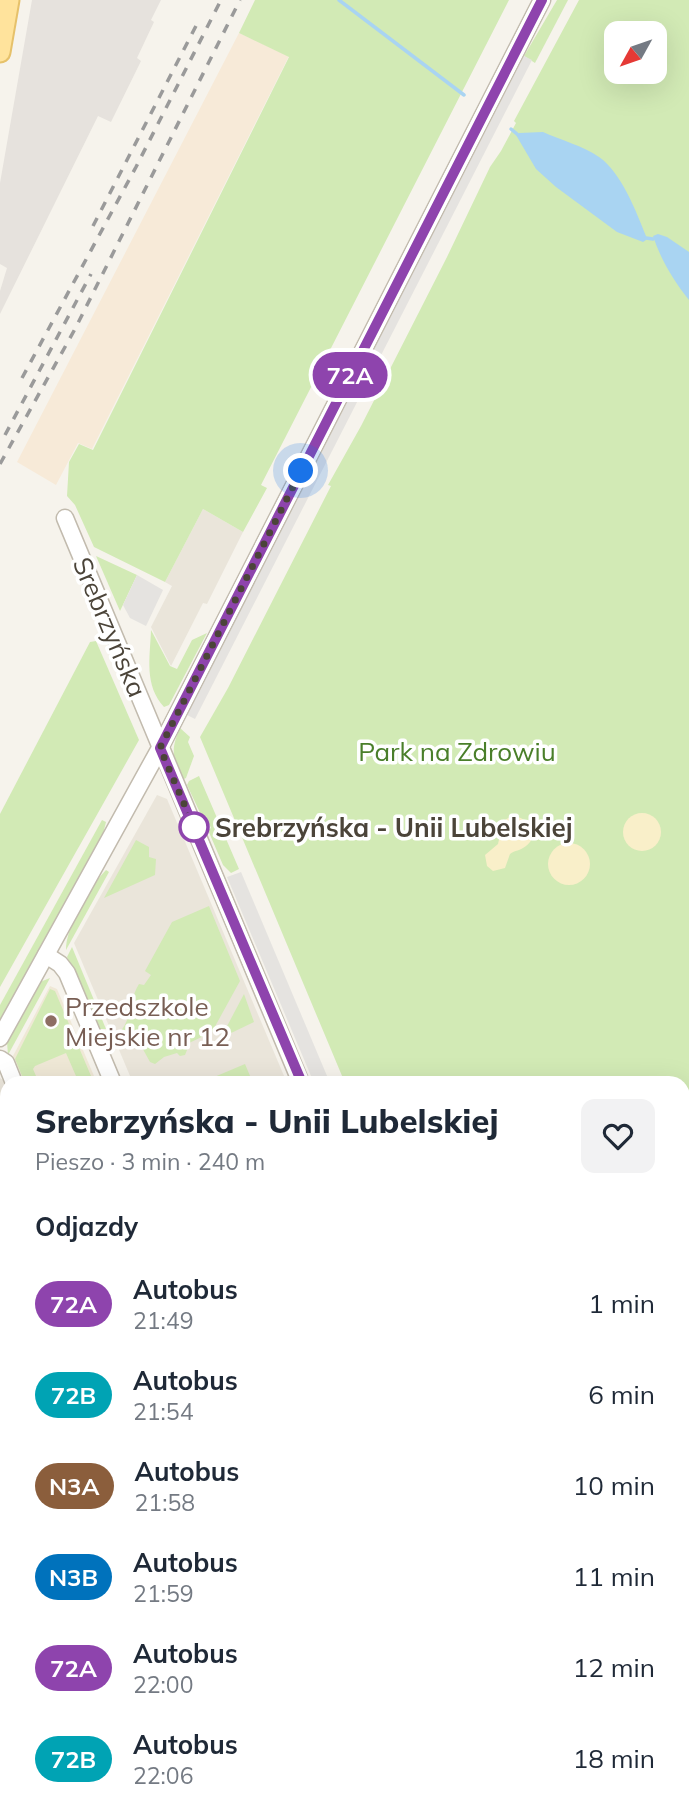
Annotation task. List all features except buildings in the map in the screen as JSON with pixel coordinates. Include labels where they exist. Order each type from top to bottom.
[{"type":"main road","points":[[0,52],[9,0]]},
{"type":"street","points":[[0,1038],[160,748],[542,0]]},
{"type":"street","name":"Srebrzyńska","points":[[65,518],[299,1076]]},
{"type":"street","points":[[46,955],[60,964],[67,974],[110,1076]]},
{"type":"street","points":[[0,1059],[11,1076]]},
{"type":"shaded area","points":[[32,0],[161,0],[137,58],[141,61],[111,122],[98,116],[0,314],[0,291],[7,268],[0,264],[0,183]]},
{"type":"shaded area","points":[[239,33],[289,56],[92,449],[78,443],[56,485],[17,462]]},
{"type":"shaded area","points":[[524,56],[532,60],[195,719],[187,715]]},
{"type":"shaded area","points":[[203,509],[243,532],[207,604],[203,603],[171,666],[151,627],[172,586],[165,582]]},
{"type":"shaded area","points":[[137,575],[163,590],[146,626],[130,618],[123,605]]},
{"type":"shaded area","points":[[157,795],[167,799],[284,1076],[130,1076],[74,943]]},
{"type":"shaded area","points":[[241,872],[327,1076],[311,1076],[227,877]]},
{"type":"shaded area","name":"Przedszkole Miejskie nr 12","points":[[50,986],[57,989],[94,1076],[20,1076],[13,1056]]},
{"type":"green space","points":[[255,0],[509,0],[261,485],[267,488],[243,532],[203,509],[165,582],[94,547],[75,505],[67,496],[69,462],[79,444],[93,450],[289,57],[239,33]]},
{"type":"green space","points":[[557,0],[568,0],[535,63],[524,56]]},
{"type":"green space","name":"Park na Zdrowiu","points":[[579,0],[689,0],[689,1076],[342,1076],[200,737],[228,688],[331,486],[328,485],[361,426],[490,167],[516,123],[514,121]]},
{"type":"green space","points":[[96,556],[137,575],[120,611]]},
{"type":"green space","points":[[151,630],[170,666],[177,669],[192,640],[207,633],[169,705],[164,707],[153,690],[151,680]]},
{"type":"green space","points":[[96,641],[139,740],[0,987],[0,814],[90,642]]},
{"type":"green space","points":[[180,728],[190,737],[188,742],[194,756],[186,778],[182,780],[174,754]]},
{"type":"green space","points":[[199,776],[239,869],[231,873],[223,865],[208,830],[211,828],[206,816],[202,817],[187,785]]},
{"type":"green space","points":[[102,820],[106,822],[101,842],[0,1023],[0,1005]]},
{"type":"green space","points":[[136,840],[149,847],[149,857],[156,859],[155,875],[104,898]]},
{"type":"green space","points":[[106,870],[109,872],[66,950],[70,930],[80,907]]},
{"type":"green space","points":[[209,906],[240,981],[212,1032],[187,1044],[189,1045],[185,1055],[180,1056],[177,1053],[164,1057],[155,1064],[150,1062],[134,1033],[120,1038],[118,1035],[127,1021],[139,984],[144,985],[151,975],[145,971],[172,922]]},
{"type":"green space","points":[[72,947],[106,1029],[99,1029],[67,957]]},
{"type":"green space","points":[[50,978],[8,1055],[7,1042],[40,982]]},
{"type":"green space","name":"Przedszkole Miejskie nr 12","points":[[50,989],[55,991],[91,1076],[76,1076],[66,1053],[35,1066],[33,1069],[36,1076],[22,1076],[15,1059]]},
{"type":"green space","points":[[244,994],[254,1022],[227,1035],[225,1030]]},
{"type":"green space","points":[[245,1064],[250,1076],[217,1076]]},
{"type":"sand","points":[[642,813],[655,819],[661,832],[655,845],[642,851],[629,845],[623,832],[629,819]]},
{"type":"sand","points":[[514,816],[528,823],[532,837],[526,846],[510,854],[505,868],[493,871],[487,866],[485,855],[498,844],[505,820]]},
{"type":"sand","points":[[569,843],[584,849],[590,864],[584,879],[569,885],[554,879],[548,864],[554,849]]},
{"type":"water","points":[[543,132],[586,150],[607,164],[627,193],[646,240],[643,242],[617,232],[536,169],[516,135]]},
{"type":"water","points":[[658,234],[689,252],[689,300],[660,253],[653,236]]},
{"type":"waterway","points":[[339,0],[464,95]]},
{"type":"waterway","points":[[511,129],[517,134]]},
{"type":"waterway","points":[[646,238],[653,239]]},
{"type":"railway","points":[[22,378],[136,167],[221,0]]},
{"type":"railway","points":[[0,464],[75,329],[240,0]]},
{"type":"railway","points":[[93,226],[199,20]]},
{"type":"railway","points":[[5,435],[91,274]]},
{"type":"bus line","name":"72A","points":[[299,1076],[160,748],[542,0]]},
{"type":"place","name":"Srebrzyńska - Unii Lubelskiej","points":[[194,827]]},
{"type":"place","name":"Przedszkole Miejskie nr 12","points":[[51,1021]]},
{"type":"route","points":[[194,827],[160,748],[301,471]]}]
